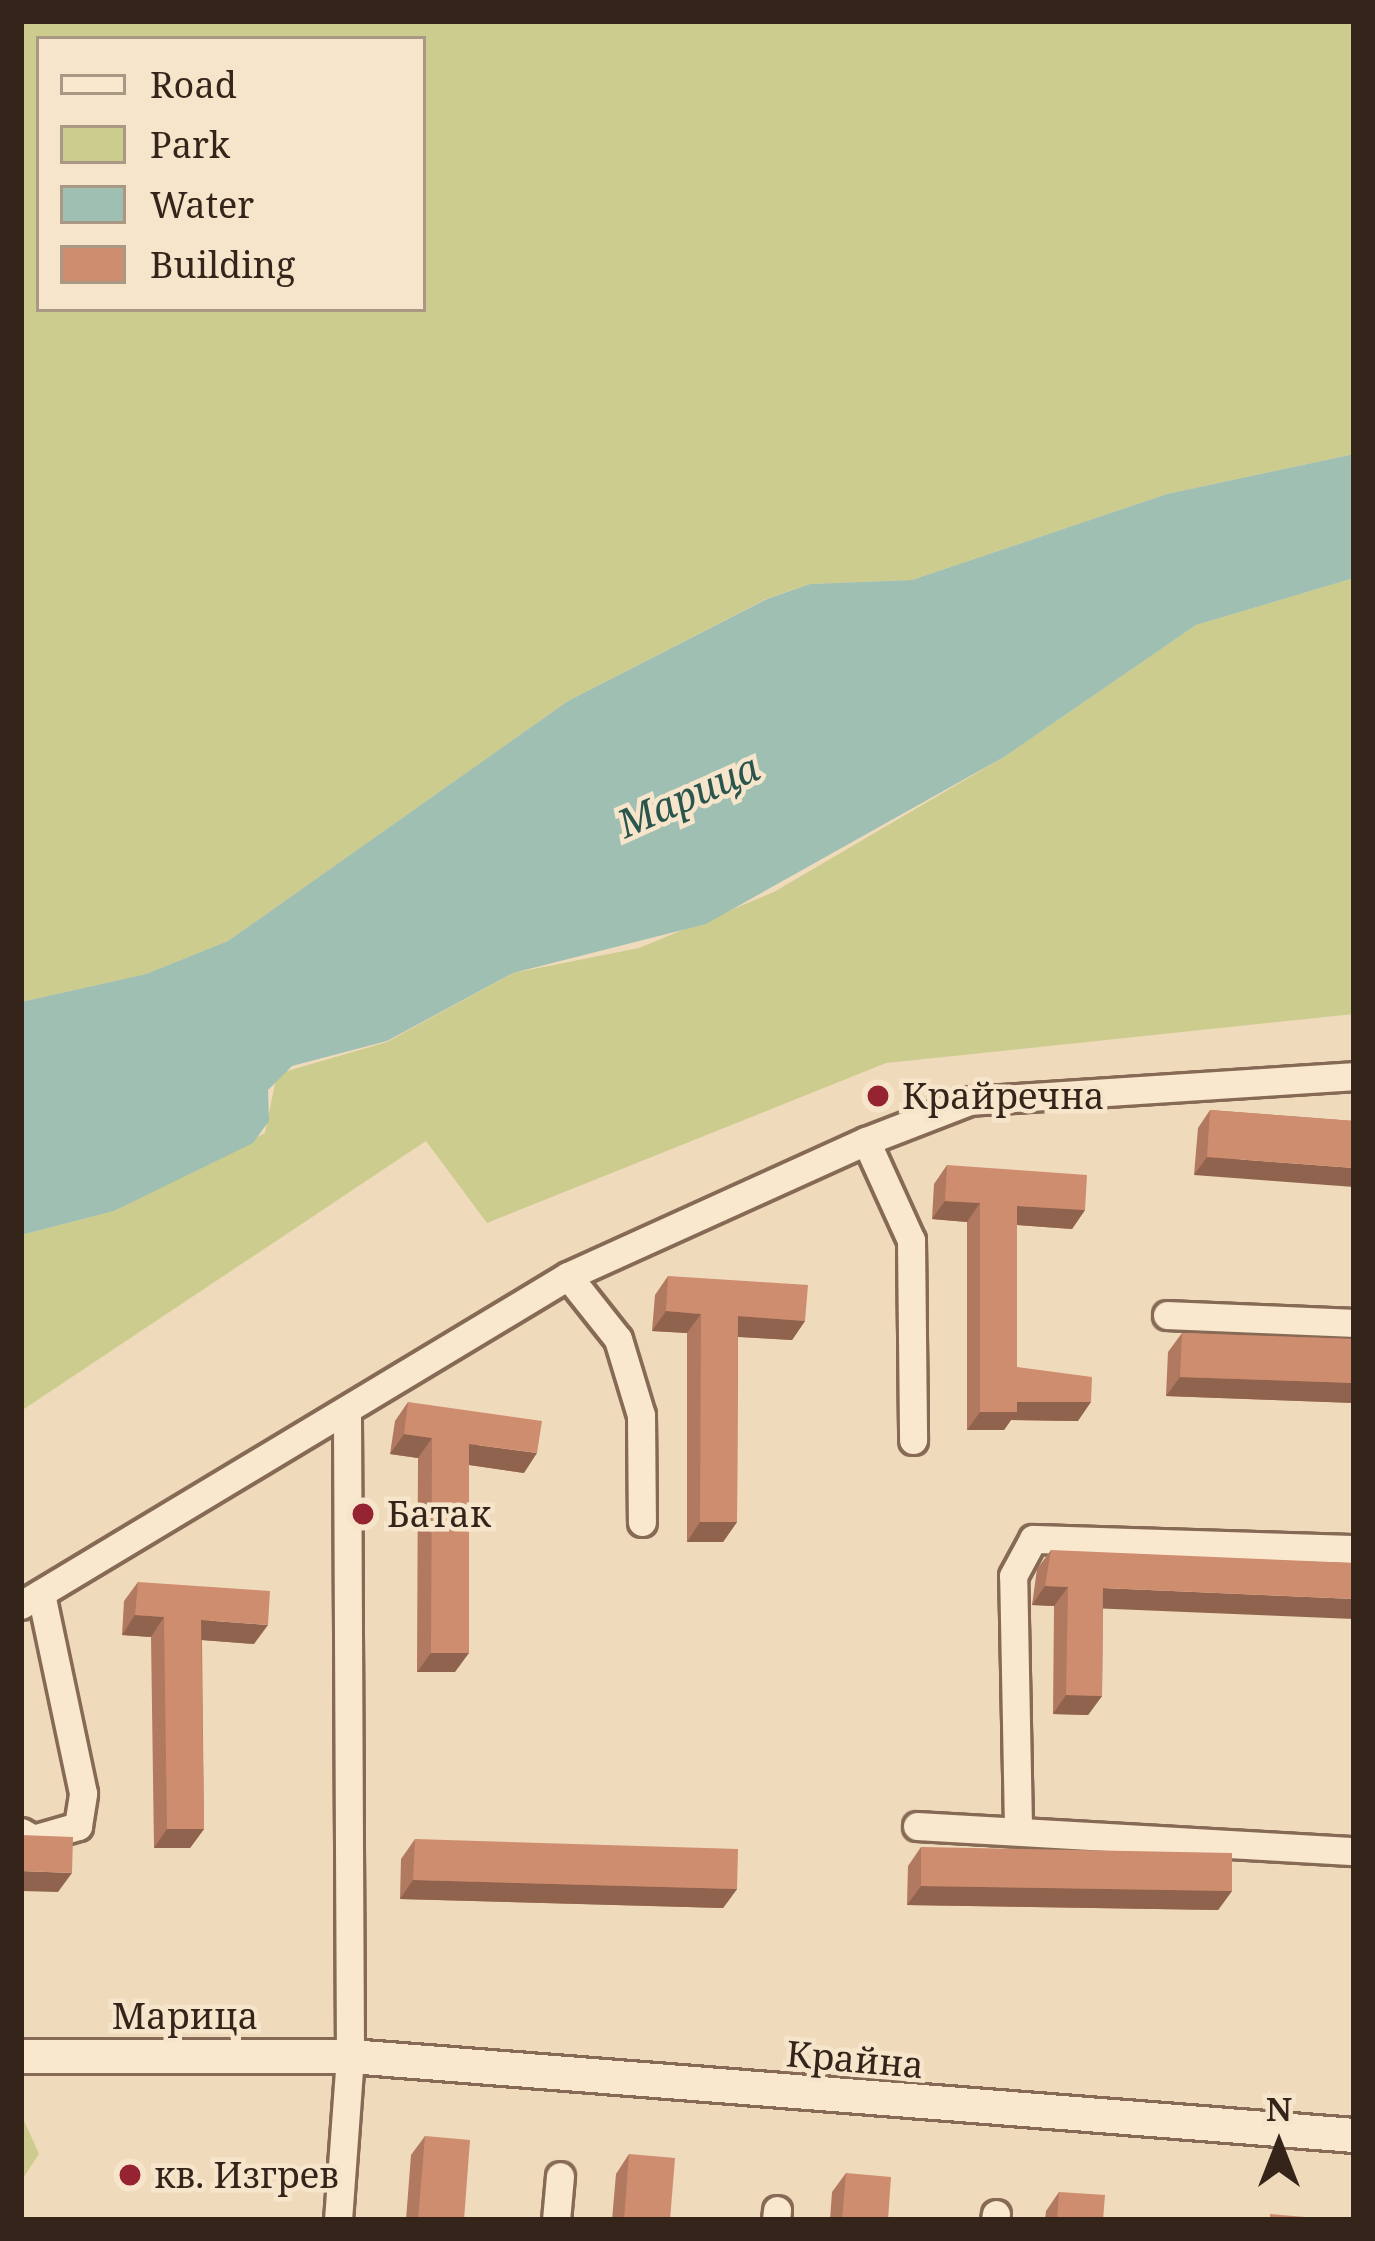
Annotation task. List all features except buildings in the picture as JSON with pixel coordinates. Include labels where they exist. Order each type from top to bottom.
[{"type":"street","points":[[21,1832],[33,1839],[78,1826],[83,1793],[31,1599],[347,1414],[568,1276],[866,1141],[969,1101],[1354,1076]]},
{"type":"street","points":[[866,1141],[911,1240],[913,1440]]},
{"type":"street","points":[[568,1276],[618,1339],[641,1415],[642,1522]]},
{"type":"street","points":[[1167,1315],[1354,1323]]},
{"type":"street","points":[[338,2220],[350,2056],[347,1414]]},
{"type":"street","points":[[1018,1827],[1013,1576],[1033,1539],[1354,1549]]},
{"type":"street","points":[[917,1826],[1018,1827],[1354,1851]]},
{"type":"street","name":"Марица","points":[[21,2056],[350,2056]]},
{"type":"street","name":"Крайна","points":[[350,2056],[1354,2135]]},
{"type":"street","points":[[556,2220],[560,2176]]},
{"type":"green space","points":[[21,21],[1354,21],[1354,454],[1167,494],[912,580],[810,584],[766,599],[568,701],[228,941],[146,974],[21,1002]]},
{"type":"green space","points":[[1354,578],[1354,1014],[886,1063],[487,1223],[426,1141],[21,1411],[21,1235],[114,1211],[265,1133],[277,1074],[387,1042],[513,973],[639,948],[774,892],[1004,757],[1196,625]]},
{"type":"green space","points":[[21,2114],[39,2154],[21,2181]]},
{"type":"water","points":[[1354,454],[1354,578],[1196,625],[1004,757],[706,924],[513,973],[387,1041],[292,1066],[268,1090],[269,1121],[253,1143],[114,1211],[21,1235],[21,1002],[146,974],[228,941],[568,701],[767,599],[810,584],[912,580],[1167,494]]},
{"type":"place","name":"Крайречна","points":[[878,1096]]},
{"type":"place","name":"Батак","points":[[363,1514]]},
{"type":"place","name":"кв. Изгрев","points":[[130,2175]]}]
